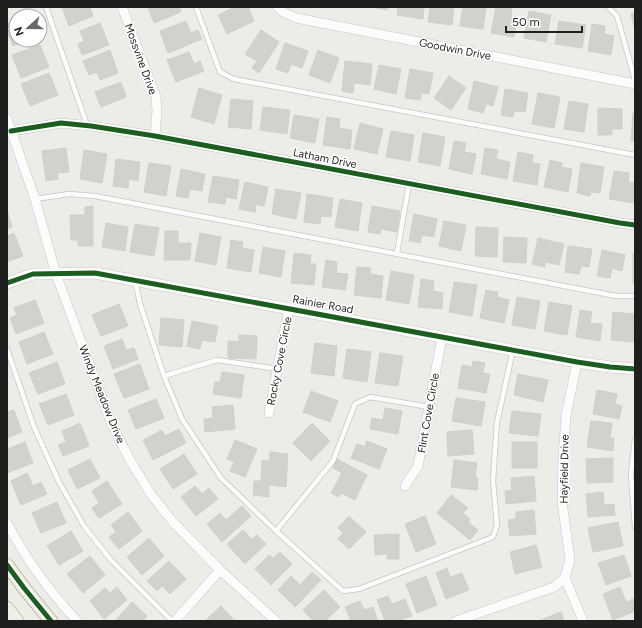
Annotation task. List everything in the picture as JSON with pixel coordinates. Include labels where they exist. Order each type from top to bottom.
[{"type":"main road","points":[[7,565],[51,621]]},
{"type":"main road","points":[[7,608],[17,621]]},
{"type":"street","name":"Mossvine Drive","points":[[122,7],[156,97],[157,110],[155,136]]},
{"type":"street","name":"Goodwin Drive","points":[[278,7],[283,12],[296,18],[635,84]]},
{"type":"street","name":"Windy Meadow Drive","points":[[7,119],[35,199],[56,274],[112,425],[130,460],[150,493],[173,522],[220,570],[276,621]]},
{"type":"street","name":"Latham Drive","points":[[11,131],[62,123],[88,125],[155,136],[635,225]]},
{"type":"street","name":"Rainier Road","points":[[7,283],[33,274],[95,273],[577,362],[635,369]]},
{"type":"street","name":"Rocky Cove Circle","points":[[269,413],[289,308]]},
{"type":"street","name":"Flint Cove Circle","points":[[405,486],[418,466],[442,337]]},
{"type":"street","name":"Hayfield Drive","points":[[565,578],[570,559],[562,502],[563,460],[566,416],[577,362]]},
{"type":"street","points":[[7,523],[46,584],[77,621]]},
{"type":"street","points":[[175,621],[220,570]]},
{"type":"street","points":[[456,621],[554,587],[565,578],[583,621]]},
{"type":"lane","points":[[46,7],[88,125]]},
{"type":"lane","points":[[196,7],[220,72],[234,79],[635,155]]},
{"type":"lane","points":[[608,7],[617,16],[635,80]]},
{"type":"lane","points":[[397,253],[408,184]]},
{"type":"lane","points":[[35,199],[69,194],[95,196],[616,296],[635,296]]},
{"type":"lane","points":[[135,280],[140,304],[164,376],[182,419],[221,478],[276,531],[343,591],[359,589],[493,537],[497,525],[493,481],[497,422],[513,350]]},
{"type":"lane","points":[[7,349],[34,427],[59,482],[84,526],[110,559],[172,621]]},
{"type":"lane","points":[[164,376],[217,360],[278,369]]},
{"type":"lane","points":[[276,531],[333,461],[355,404],[370,397],[429,407]]},
{"type":"lane","points":[[635,439],[631,474],[635,527]]},
{"type":"building","points":[[62,7],[90,7],[93,16],[69,26]]},
{"type":"building","points":[[148,7],[179,7],[181,12],[154,23]]},
{"type":"building","points":[[235,7],[248,7],[254,21],[227,34],[218,15]]},
{"type":"building","points":[[371,7],[387,7],[387,10]]},
{"type":"building","points":[[398,7],[424,7],[423,19],[397,15]]},
{"type":"building","points":[[430,7],[454,7],[452,25],[428,22]]},
{"type":"building","points":[[463,7],[486,7],[483,29],[460,26]]},
{"type":"building","points":[[496,7],[512,7],[511,16],[518,17],[514,37],[491,33]]},
{"type":"building","points":[[529,11],[551,15],[546,42],[524,38]]},
{"type":"building","points":[[635,13],[635,30],[631,14]]},
{"type":"building","points":[[186,21],[191,33],[198,30],[202,39],[168,53],[160,31]]},
{"type":"building","points":[[559,21],[586,25],[582,48],[555,44]]},
{"type":"building","points":[[100,23],[109,45],[82,55],[78,44],[84,41],[80,31]]},
{"type":"building","points":[[592,24],[605,26],[604,34],[614,36],[611,55],[588,51]]},
{"type":"building","points":[[261,30],[279,42],[259,73],[252,68],[257,61],[245,54]]},
{"type":"building","points":[[285,43],[308,51],[302,68],[291,64],[288,73],[276,69]]},
{"type":"building","points":[[32,48],[41,48],[49,67],[21,78],[12,55]]},
{"type":"building","points":[[110,50],[118,73],[100,80],[97,72],[89,75],[83,61]]},
{"type":"building","points":[[318,50],[339,58],[330,83],[309,75]]},
{"type":"building","points":[[189,52],[194,64],[200,61],[204,71],[176,82],[167,60]]},
{"type":"building","points":[[345,61],[372,64],[370,85],[354,83],[353,93],[342,91]]},
{"type":"building","points":[[379,65],[401,69],[396,94],[374,89]]},
{"type":"building","points":[[410,69],[433,73],[429,94],[422,93],[420,100],[405,98]]},
{"type":"building","points":[[49,73],[58,95],[30,106],[21,84]]},
{"type":"building","points":[[449,76],[466,88],[451,110],[434,98]]},
{"type":"building","points":[[474,81],[498,87],[493,106],[486,104],[483,113],[468,109]]},
{"type":"building","points":[[121,82],[126,97],[101,107],[95,92]]},
{"type":"building","points":[[199,88],[222,95],[214,124],[191,117]]},
{"type":"building","points":[[505,89],[528,93],[525,112],[514,111],[513,117],[501,115]]},
{"type":"building","points":[[538,93],[560,97],[554,128],[532,124]]},
{"type":"building","points":[[231,99],[253,101],[251,129],[228,127]]},
{"type":"building","points":[[569,101],[588,104],[584,132],[564,129]]},
{"type":"building","points":[[263,107],[290,110],[287,134],[260,130]]},
{"type":"building","points":[[598,108],[622,109],[622,129],[612,129],[612,135],[598,135]]},
{"type":"building","points":[[633,113],[635,113],[635,141],[631,141]]},
{"type":"building","points":[[294,115],[319,119],[315,143],[290,138]]},
{"type":"building","points":[[327,117],[340,119],[339,128],[352,130],[350,149],[323,145]]},
{"type":"building","points":[[360,123],[383,129],[377,154],[354,149]]},
{"type":"building","points":[[391,131],[414,135],[410,161],[386,157]]},
{"type":"building","points":[[423,133],[445,137],[440,166],[418,162]]},
{"type":"building","points":[[454,141],[466,143],[464,152],[476,154],[472,174],[449,169]]},
{"type":"building","points":[[66,148],[69,172],[57,173],[58,179],[46,181],[42,151]]},
{"type":"building","points":[[485,148],[498,150],[496,159],[510,162],[507,179],[481,174]]},
{"type":"building","points":[[84,150],[107,154],[102,183],[80,179]]},
{"type":"building","points":[[518,152],[533,155],[532,163],[540,164],[537,185],[513,181]]},
{"type":"building","points":[[116,159],[140,162],[138,181],[129,179],[128,188],[113,186]]},
{"type":"building","points":[[550,160],[562,163],[561,167],[572,169],[568,192],[544,187]]},
{"type":"building","points":[[149,163],[171,166],[166,196],[144,192]]},
{"type":"building","points":[[581,163],[604,167],[600,193],[591,192],[590,196],[577,193]]},
{"type":"building","points":[[181,169],[205,174],[202,191],[190,189],[188,198],[176,196]]},
{"type":"building","points":[[614,171],[629,173],[628,182],[635,183],[633,203],[609,199]]},
{"type":"building","points":[[213,176],[239,180],[236,199],[226,197],[225,204],[208,202]]},
{"type":"building","points":[[245,182],[268,187],[264,206],[256,204],[255,212],[239,209]]},
{"type":"building","points":[[276,189],[301,193],[296,219],[272,214]]},
{"type":"building","points":[[307,194],[333,198],[331,217],[321,216],[320,224],[304,222]]},
{"type":"building","points":[[340,199],[362,203],[358,231],[335,227]]},
{"type":"building","points":[[93,206],[93,246],[78,246],[78,240],[71,240],[70,215],[85,215],[85,207]]},
{"type":"building","points":[[372,206],[400,211],[397,232],[381,229],[380,234],[368,232]]},
{"type":"building","points":[[7,210],[12,227],[7,229]]},
{"type":"building","points":[[414,214],[437,219],[434,237],[422,235],[420,243],[409,241]]},
{"type":"building","points":[[444,221],[466,225],[461,251],[439,246]]},
{"type":"building","points":[[106,223],[128,227],[125,251],[102,247]]},
{"type":"building","points":[[135,224],[159,228],[154,256],[130,252]]},
{"type":"building","points":[[476,227],[498,228],[497,257],[475,256]]},
{"type":"building","points":[[165,231],[178,231],[178,243],[191,243],[190,260],[164,260]]},
{"type":"building","points":[[14,233],[23,256],[7,262],[7,236]]},
{"type":"building","points":[[200,233],[221,237],[216,265],[195,261]]},
{"type":"building","points":[[504,237],[527,238],[526,263],[503,262]]},
{"type":"building","points":[[538,238],[564,244],[559,265],[545,262],[545,267],[532,264]]},
{"type":"building","points":[[231,240],[243,242],[242,248],[254,250],[251,272],[227,268]]},
{"type":"building","points":[[568,246],[592,249],[589,267],[581,266],[579,274],[565,272]]},
{"type":"building","points":[[263,247],[285,251],[281,277],[259,273]]},
{"type":"building","points":[[602,250],[625,255],[622,271],[612,268],[610,278],[597,276]]},
{"type":"building","points":[[294,253],[311,255],[310,264],[316,264],[314,285],[291,283]]},
{"type":"building","points":[[633,254],[635,254],[635,283],[633,283]]},
{"type":"building","points":[[326,260],[337,262],[336,273],[348,274],[345,290],[322,287]]},
{"type":"building","points":[[357,267],[371,268],[370,274],[383,276],[381,298],[354,295]]},
{"type":"building","points":[[391,271],[414,275],[409,304],[386,300]]},
{"type":"building","points":[[421,279],[434,281],[433,291],[443,293],[442,309],[418,307]]},
{"type":"building","points":[[454,282],[477,285],[472,316],[449,312]]},
{"type":"building","points":[[486,290],[498,292],[497,297],[509,300],[504,323],[480,318]]},
{"type":"building","points":[[517,297],[540,301],[535,329],[512,325]]},
{"type":"building","points":[[35,300],[44,323],[16,334],[10,318],[17,315],[14,308]]},
{"type":"building","points":[[549,302],[572,306],[567,335],[544,331]]},
{"type":"building","points":[[119,304],[128,326],[101,336],[92,315]]},
{"type":"building","points":[[580,310],[592,312],[590,323],[602,324],[600,341],[576,337]]},
{"type":"building","points":[[613,312],[635,314],[634,342],[611,340]]},
{"type":"building","points":[[161,318],[184,320],[182,347],[159,345]]},
{"type":"building","points":[[192,321],[218,326],[215,342],[202,340],[200,349],[187,346]]},
{"type":"building","points":[[44,332],[53,354],[27,364],[19,342]]},
{"type":"building","points":[[239,335],[257,336],[256,359],[228,358],[228,341],[239,342]]},
{"type":"building","points":[[122,339],[126,350],[134,348],[138,359],[113,369],[104,346]]},
{"type":"building","points":[[315,343],[337,346],[334,376],[311,373]]},
{"type":"building","points":[[347,349],[371,352],[367,382],[343,378]]},
{"type":"building","points":[[380,353],[403,356],[398,386],[375,383]]},
{"type":"building","points":[[473,361],[485,363],[483,373],[490,374],[486,393],[458,388],[462,365],[472,367]]},
{"type":"building","points":[[57,362],[65,384],[38,394],[29,373]]},
{"type":"building","points":[[140,364],[149,389],[124,398],[114,374]]},
{"type":"building","points":[[222,372],[244,375],[241,398],[213,394],[215,382],[220,382]]},
{"type":"building","points":[[518,374],[548,380],[543,402],[514,395]]},
{"type":"building","points":[[597,390],[617,394],[615,404],[622,406],[619,419],[593,414]]},
{"type":"building","points":[[311,391],[338,401],[330,422],[303,412]]},
{"type":"building","points":[[66,394],[74,415],[48,425],[39,404]]},
{"type":"building","points":[[456,398],[485,402],[481,426],[452,421]]},
{"type":"building","points":[[156,399],[164,418],[136,429],[128,410]]},
{"type":"building","points":[[233,405],[235,429],[205,432],[204,419],[213,418],[212,407]]},
{"type":"building","points":[[385,408],[402,411],[398,434],[370,429],[372,418],[383,420]]},
{"type":"building","points":[[14,410],[22,432],[7,438],[7,412]]},
{"type":"building","points":[[512,411],[541,414],[538,436],[509,433]]},
{"type":"building","points":[[591,421],[612,423],[610,438],[614,438],[613,451],[587,447]]},
{"type":"building","points":[[80,423],[89,446],[63,456],[58,445],[66,442],[62,431]]},
{"type":"building","points":[[312,423],[330,441],[311,461],[293,443]]},
{"type":"building","points":[[179,429],[186,443],[153,460],[143,440],[162,430],[165,436]]},
{"type":"building","points":[[472,430],[474,454],[448,456],[447,432]]},
{"type":"building","points":[[235,440],[257,449],[245,477],[230,471],[234,462],[227,459]]},
{"type":"building","points":[[367,441],[387,449],[379,469],[351,458],[357,444],[365,447]]},
{"type":"building","points":[[25,442],[33,463],[7,473],[7,449]]},
{"type":"building","points":[[512,442],[537,442],[537,468],[512,468]]},
{"type":"building","points":[[270,452],[288,454],[286,487],[269,485],[269,497],[253,495],[254,481],[261,481],[262,460],[269,461]]},
{"type":"building","points":[[184,454],[197,474],[173,489],[160,469]]},
{"type":"building","points":[[613,458],[613,482],[587,483],[586,459]]},
{"type":"building","points":[[90,459],[100,478],[77,489],[68,470]]},
{"type":"building","points":[[337,459],[367,475],[355,500],[341,493],[339,497],[331,493],[342,473],[333,468]]},
{"type":"building","points":[[454,460],[477,463],[475,477],[478,478],[477,490],[451,487]]},
{"type":"building","points":[[27,473],[33,486],[41,482],[47,494],[21,505],[11,481]]},
{"type":"building","points":[[534,476],[536,501],[506,504],[505,491],[512,490],[511,478]]},
{"type":"building","points":[[107,481],[122,504],[99,518],[92,508],[99,503],[92,491]]},
{"type":"building","points":[[195,486],[202,494],[209,488],[218,499],[196,516],[181,497]]},
{"type":"building","points":[[603,492],[604,505],[614,504],[615,515],[588,517],[586,494]]},
{"type":"building","points":[[451,495],[468,508],[463,513],[470,519],[468,522],[478,530],[470,540],[437,513]]},
{"type":"building","points":[[57,502],[66,523],[41,533],[32,513]]},
{"type":"building","points":[[242,506],[251,516],[222,542],[207,524],[220,513],[226,520]]},
{"type":"building","points":[[534,510],[536,534],[510,536],[508,520],[516,519],[516,512]]},
{"type":"building","points":[[128,512],[142,531],[119,549],[109,537],[116,532],[111,525]]},
{"type":"building","points":[[349,516],[366,532],[349,549],[338,539],[343,533],[338,528]]},
{"type":"building","points":[[425,516],[436,544],[416,552],[405,524]]},
{"type":"building","points":[[618,522],[623,546],[593,552],[588,528]]},
{"type":"building","points":[[243,530],[252,539],[257,535],[266,544],[245,564],[227,544]]},
{"type":"building","points":[[71,531],[83,551],[59,565],[47,546]]},
{"type":"building","points":[[399,534],[399,559],[387,559],[387,554],[375,555],[374,535]]},
{"type":"building","points":[[149,538],[164,556],[142,575],[127,557]]},
{"type":"building","points":[[536,545],[542,567],[515,574],[510,552]]},
{"type":"building","points":[[280,552],[292,564],[271,585],[255,569],[269,555],[273,558]]},
{"type":"building","points":[[624,555],[631,576],[606,585],[598,563]]},
{"type":"building","points":[[90,556],[105,575],[83,593],[67,574]]},
{"type":"building","points":[[169,561],[186,579],[170,594],[162,586],[157,591],[147,581]]},
{"type":"building","points":[[447,568],[450,577],[462,573],[469,590],[446,599],[436,573]]},
{"type":"building","points":[[312,572],[321,580],[295,607],[278,590],[291,576],[300,585]]},
{"type":"building","points":[[426,576],[437,605],[417,613],[406,584]]},
{"type":"building","points":[[117,587],[127,600],[104,619],[90,601],[105,588],[110,593]]},
{"type":"building","points":[[620,587],[626,602],[634,599],[635,611],[613,620],[603,594]]},
{"type":"building","points":[[324,590],[340,607],[325,621],[313,621],[303,610]]},
{"type":"building","points":[[388,596],[392,604],[405,599],[412,616],[397,621],[385,621],[377,600]]},
{"type":"building","points":[[360,601],[364,610],[373,607],[378,621],[351,621],[345,607]]},
{"type":"building","points":[[132,602],[147,616],[143,621],[115,621]]},
{"type":"building","points":[[221,606],[235,621],[205,621]]},
{"type":"building","points":[[561,612],[564,621],[538,621]]},
{"type":"cycle path","points":[[11,131],[61,123],[91,126],[155,136],[635,225]]},
{"type":"cycle path","points":[[7,283],[33,274],[95,273],[577,362],[635,369]]},
{"type":"cycle path","points":[[7,565],[51,621]]}]
